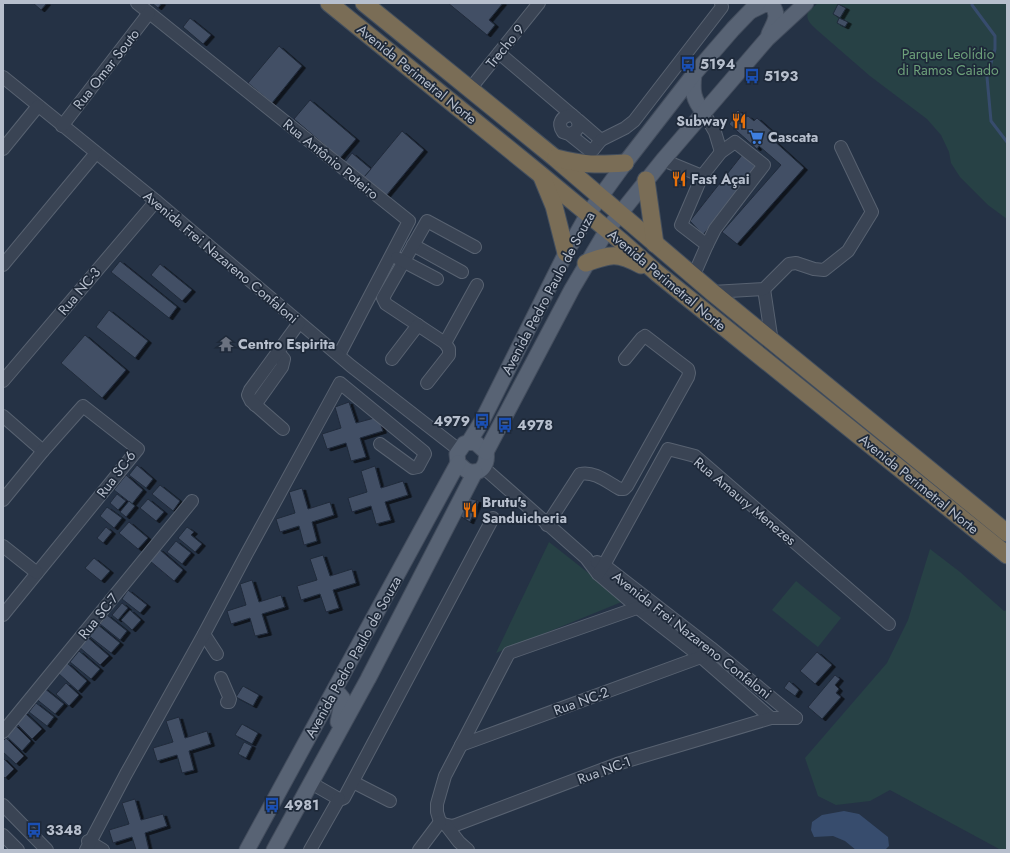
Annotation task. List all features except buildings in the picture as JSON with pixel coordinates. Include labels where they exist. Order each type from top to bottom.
[{"type":"highway","name":"Avenida Perimetral Norte","points":[[329,3],[541,175],[657,274],[1007,555]]},
{"type":"highway","name":"Avenida Perimetral Norte","points":[[364,3],[555,158],[693,277],[1007,533]]},
{"type":"highway","points":[[555,158],[584,164],[600,165],[625,163]]},
{"type":"highway","points":[[541,175],[554,206],[566,253]]},
{"type":"highway","points":[[646,180],[655,244]]},
{"type":"highway","points":[[586,263],[608,255],[617,256],[628,258],[657,274]]},
{"type":"main road","name":"Avenida Pedro Paulo de Souza","points":[[486,452],[586,263],[607,230],[646,180],[768,39],[806,3]]},
{"type":"main road","points":[[754,8],[765,4],[772,5],[777,12],[768,39]]},
{"type":"main road","name":"Avenida Pedro Paulo de Souza","points":[[247,850],[332,693],[357,651],[462,452],[482,421],[566,253],[588,214],[625,163],[694,74],[754,8]]},
{"type":"main road","points":[[694,74],[692,86],[693,95],[697,104],[704,113]]},
{"type":"main road","points":[[476,444],[486,452],[488,459],[479,470],[468,471],[462,452],[476,444]]},
{"type":"main road","name":"Avenida Pedro Paulo de Souza","points":[[274,850],[336,739],[479,470]]},
{"type":"main road","points":[[357,651],[358,658],[351,675],[353,680],[358,683],[368,679]]},
{"type":"main road","points":[[332,693],[339,694],[343,699],[336,739]]},
{"type":"street","name":"Rua Antônio Poteiro","points":[[137,3],[408,221],[338,355]]},
{"type":"street","name":"Trecho 9","points":[[470,90],[539,3]]},
{"type":"street","points":[[575,117],[564,116],[560,125],[563,132],[569,134],[589,150],[593,150],[601,140],[624,128],[634,120],[722,7],[721,3]]},
{"type":"street","name":"Rua Omar Souto","points":[[62,126],[149,13]]},
{"type":"street","points":[[499,53],[601,140]]},
{"type":"street","name":"Avenida Frei Nazareno Confaloni","points":[[3,77],[156,201],[351,366],[462,452]]},
{"type":"street","points":[[3,149],[38,106]]},
{"type":"street","points":[[704,113],[715,132],[721,152]]},
{"type":"street","points":[[569,134],[574,133],[578,129],[579,125],[575,117]]},
{"type":"street","points":[[693,277],[707,245],[714,229],[764,165],[735,142],[721,152],[702,176],[682,225],[707,245]]},
{"type":"street","points":[[712,292],[764,289],[789,264],[796,263],[814,269],[824,270],[848,251],[872,212],[841,147]]},
{"type":"street","points":[[3,264],[96,153]]},
{"type":"street","points":[[663,160],[702,176]]},
{"type":"street","name":"Rua NC-3","points":[[3,381],[156,201]]},
{"type":"street","points":[[427,383],[449,355],[449,349],[445,343],[386,304],[383,298],[427,221],[475,247]]},
{"type":"street","points":[[413,245],[462,272]]},
{"type":"street","points":[[391,254],[437,279]]},
{"type":"street","points":[[445,343],[477,285]]},
{"type":"street","points":[[764,289],[772,342]]},
{"type":"street","points":[[283,429],[255,405],[282,367],[284,359],[278,352],[299,323]]},
{"type":"street","points":[[392,359],[418,325]]},
{"type":"street","points":[[547,525],[580,474],[587,472],[596,475],[620,489],[624,489],[627,486],[688,377],[688,369],[645,336],[625,359]]},
{"type":"street","points":[[104,850],[88,843],[204,634],[340,383],[351,366]]},
{"type":"street","points":[[340,383],[425,454],[418,467],[413,468],[380,444]]},
{"type":"street","name":"Rua SC-6","points":[[3,500],[43,451],[83,406],[138,449],[3,615]]},
{"type":"street","points":[[3,416],[43,451]]},
{"type":"street","name":"Rua Amaury Menezes","points":[[601,570],[668,449],[695,456],[889,624]]},
{"type":"street","name":"Avenida Frei Nazareno Confaloni","points":[[479,470],[601,570],[652,603],[712,648],[796,718]]},
{"type":"street","name":"Rua SC-7","points":[[3,732],[192,501]]},
{"type":"street","points":[[310,850],[339,799],[344,798],[353,782],[493,518]]},
{"type":"street","points":[[3,546],[37,573]]},
{"type":"street","name":"Avenida Frei Nazareno Confaloni","points":[[601,570],[638,608],[701,657],[771,718]]},
{"type":"street","points":[[468,850],[443,823],[437,812],[437,804],[445,776],[509,653],[652,603]]},
{"type":"street","points":[[204,634],[216,654]]},
{"type":"street","name":"Rua NC-2","points":[[461,746],[701,657]]},
{"type":"street","points":[[221,678],[230,699],[229,702],[227,702]]},
{"type":"street","name":"Rua NC-1","points":[[443,823],[453,826],[617,764],[771,718],[796,718]]},
{"type":"street","points":[[353,782],[390,801]]},
{"type":"street","points":[[311,783],[339,799]]},
{"type":"street","points":[[3,805],[47,850]]},
{"type":"street","points":[[419,850],[443,823]]},
{"type":"street","points":[[3,835],[18,850]]},
{"type":"green space","name":"Parque Leolídio di Ramos Caiado","points":[[818,3],[1007,3],[1007,219],[988,205],[960,177],[951,163],[949,152],[941,135],[927,119],[870,76],[811,24],[807,17],[808,12]]},
{"type":"green space","points":[[549,542],[624,601],[496,653]]},
{"type":"green space","points":[[930,549],[960,572],[1004,611],[1007,610],[1007,850],[1001,850],[890,790],[870,801],[836,805],[818,796],[805,758],[887,663],[908,620]]},
{"type":"green space","points":[[796,581],[841,618],[818,647],[772,610]]},
{"type":"water","points":[[844,811],[859,814],[888,837],[889,846],[885,850],[856,850],[845,841],[833,836],[814,837],[811,830],[812,822],[822,815]]},
{"type":"waterway","points":[[972,3],[995,36],[995,49],[987,77],[991,121],[1007,142]]},
{"type":"place","name":"5194","points":[[688,64]]},
{"type":"place","name":"5193","points":[[752,76]]},
{"type":"place","name":"Subway","points":[[739,121]]},
{"type":"place","name":"Cascata","points":[[756,137]]},
{"type":"place","name":"Fast Açai","points":[[679,179]]},
{"type":"place","name":"Centro Espirita","points":[[226,344]]},
{"type":"place","name":"4979","points":[[482,421]]},
{"type":"place","name":"4978","points":[[505,425]]},
{"type":"place","name":"Brutu's Sanduicheria","points":[[470,510]]},
{"type":"place","name":"4981","points":[[272,805]]},
{"type":"place","name":"3348","points":[[34,830]]}]
